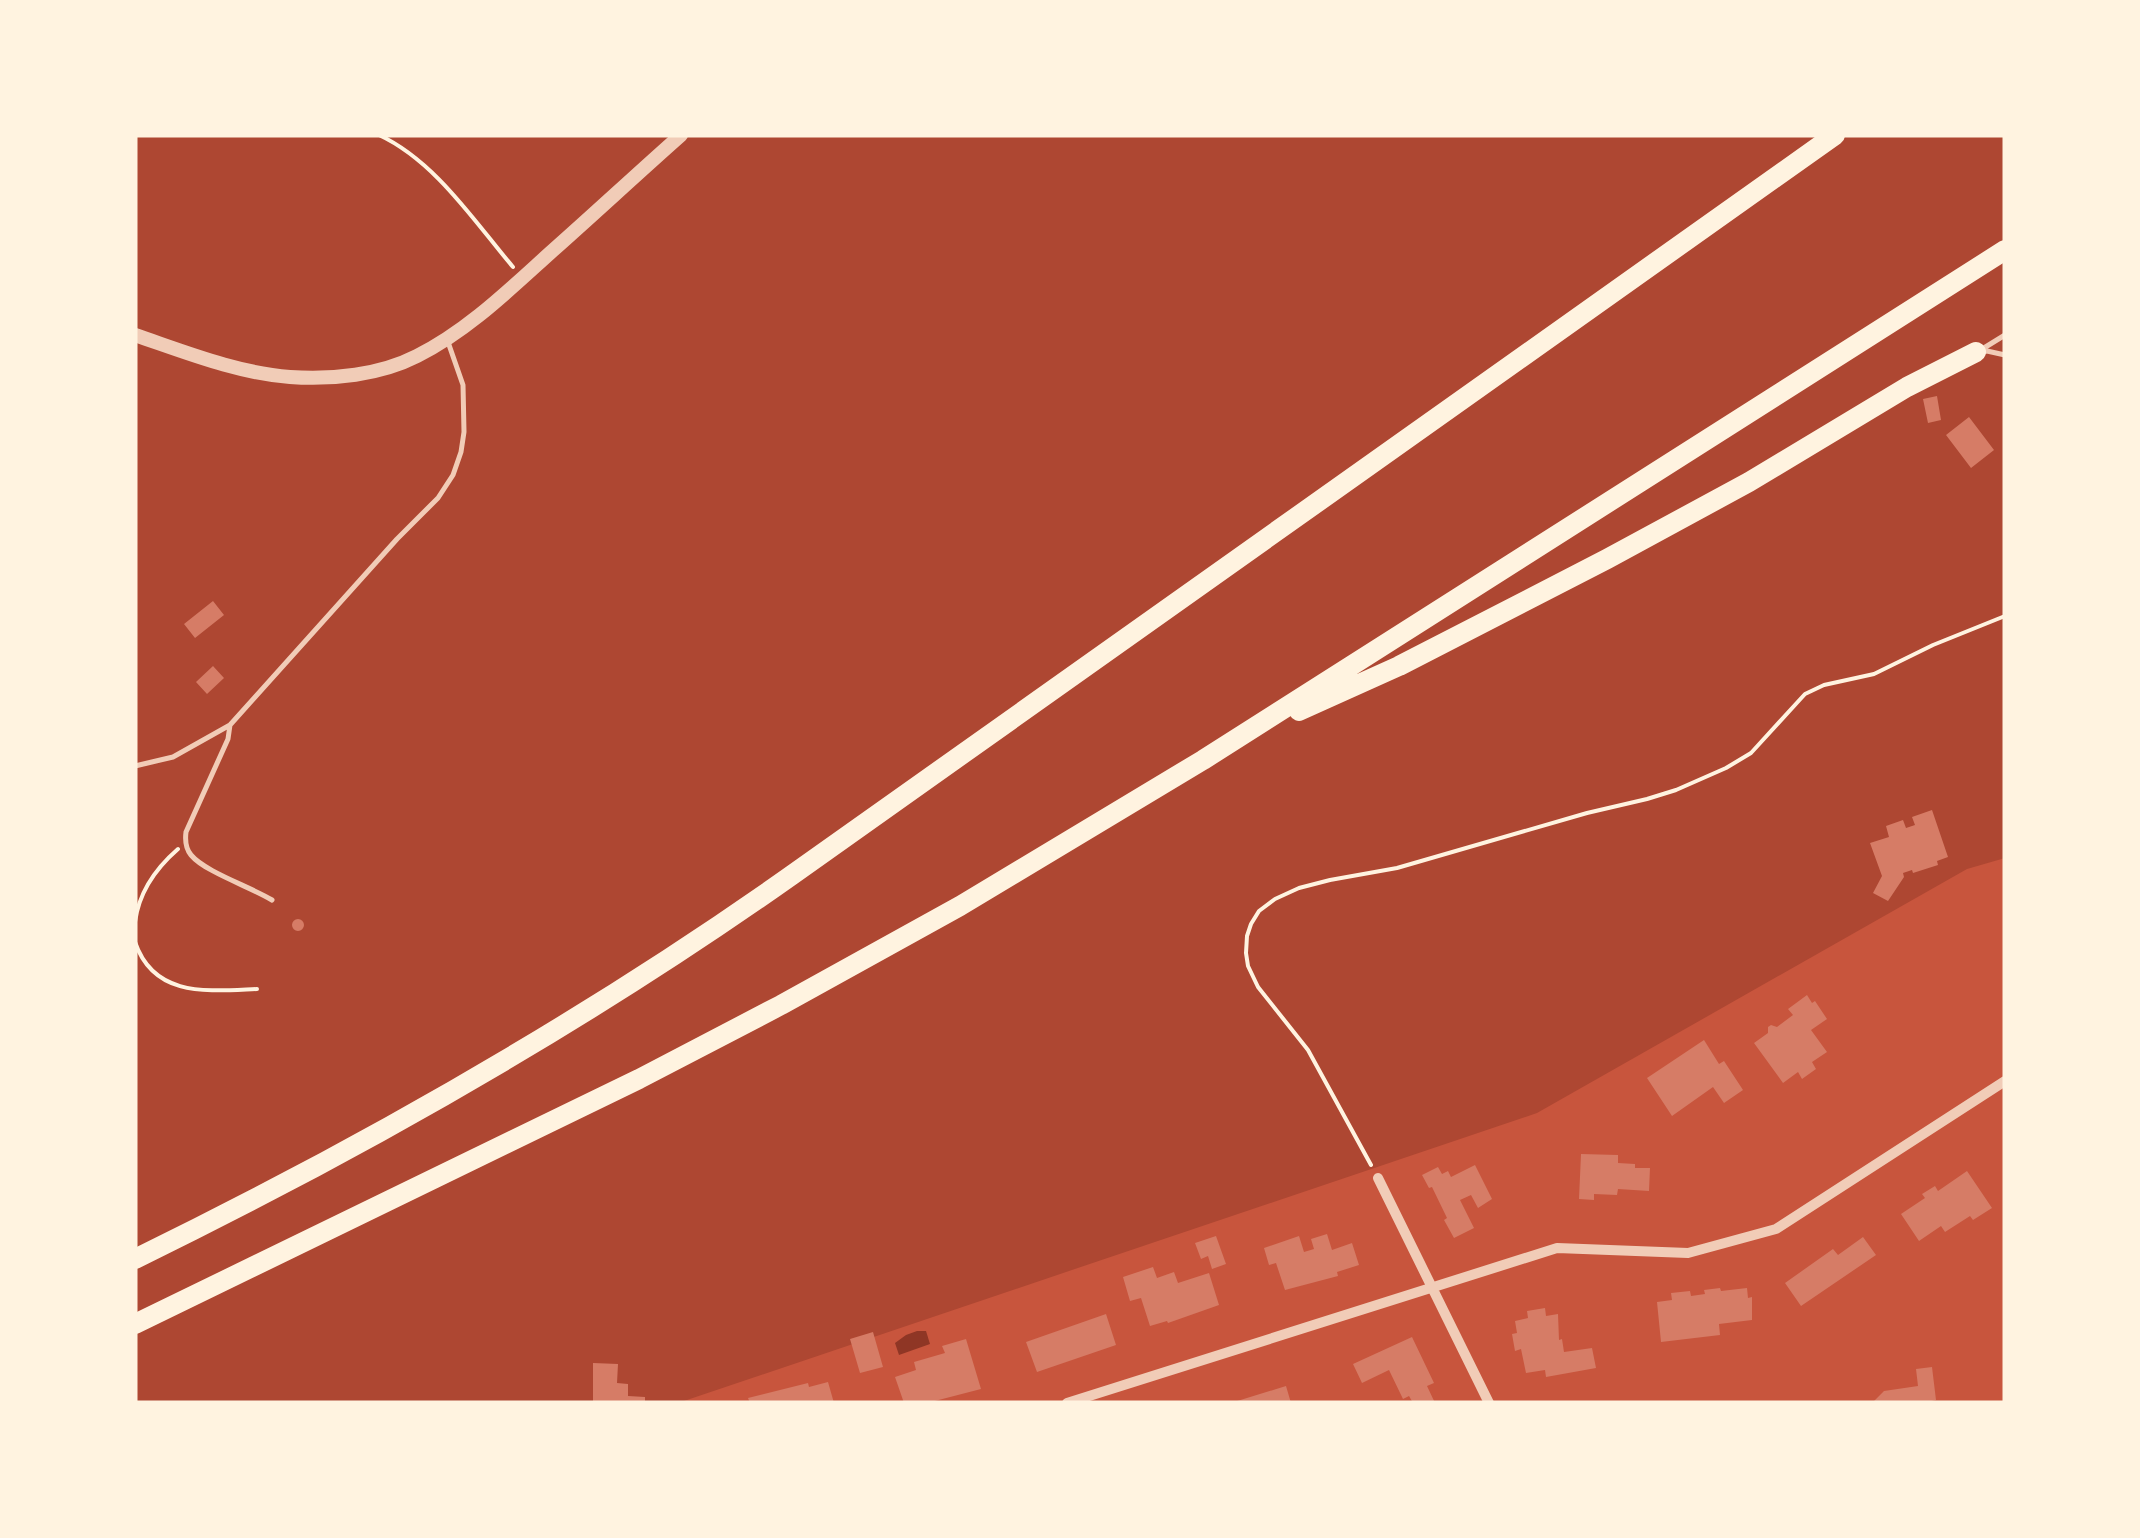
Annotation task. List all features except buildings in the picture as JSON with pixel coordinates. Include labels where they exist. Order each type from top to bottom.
[{"type":"highway","points":[[135,1258],[414,1115],[658,967],[1835,135]]},
{"type":"highway","points":[[135,1324],[757,1018],[995,885],[1238,738],[2005,250]]},
{"type":"highway","points":[[1238,738],[1371,680],[1607,559],[1749,482],[1906,387],[1976,352]]},
{"type":"street","points":[[135,335],[248,370],[290,377],[335,377],[374,371],[414,358],[447,339],[522,278],[681,135]]},
{"type":"street","points":[[1067,1403],[1556,1248],[1688,1254],[1776,1230],[2005,1081]]},
{"type":"street","points":[[1378,1178],[1489,1403]]},
{"type":"lane","points":[[1976,352],[2005,335]]},
{"type":"lane","points":[[135,766],[172,757],[230,725],[397,538],[438,498],[453,475],[461,452],[465,408],[460,371],[447,339]]},
{"type":"lane","points":[[1976,352],[2005,355]]},
{"type":"lane","points":[[230,725],[228,739],[186,832],[185,843],[191,855],[204,866],[272,900]]},
{"type":"path","points":[[379,135],[429,171],[522,278]]},
{"type":"path","points":[[1378,1178],[1308,1050],[1265,997],[1248,966],[1250,924],[1259,911],[1299,888],[1397,868],[1676,790],[1751,753],[1805,694],[1824,685],[1874,674],[2005,616]]},
{"type":"path","points":[[135,922],[141,894],[162,864],[185,843]]},
{"type":"path","points":[[135,942],[141,959],[155,975],[177,986],[257,989]]},
{"type":"shaded area","points":[[135,135],[2005,135],[2005,858],[1967,869],[1537,1113],[678,1403],[135,1403]]},
{"type":"shaded area","points":[[917,1331],[926,1331],[930,1344],[899,1355],[895,1343]]}]
